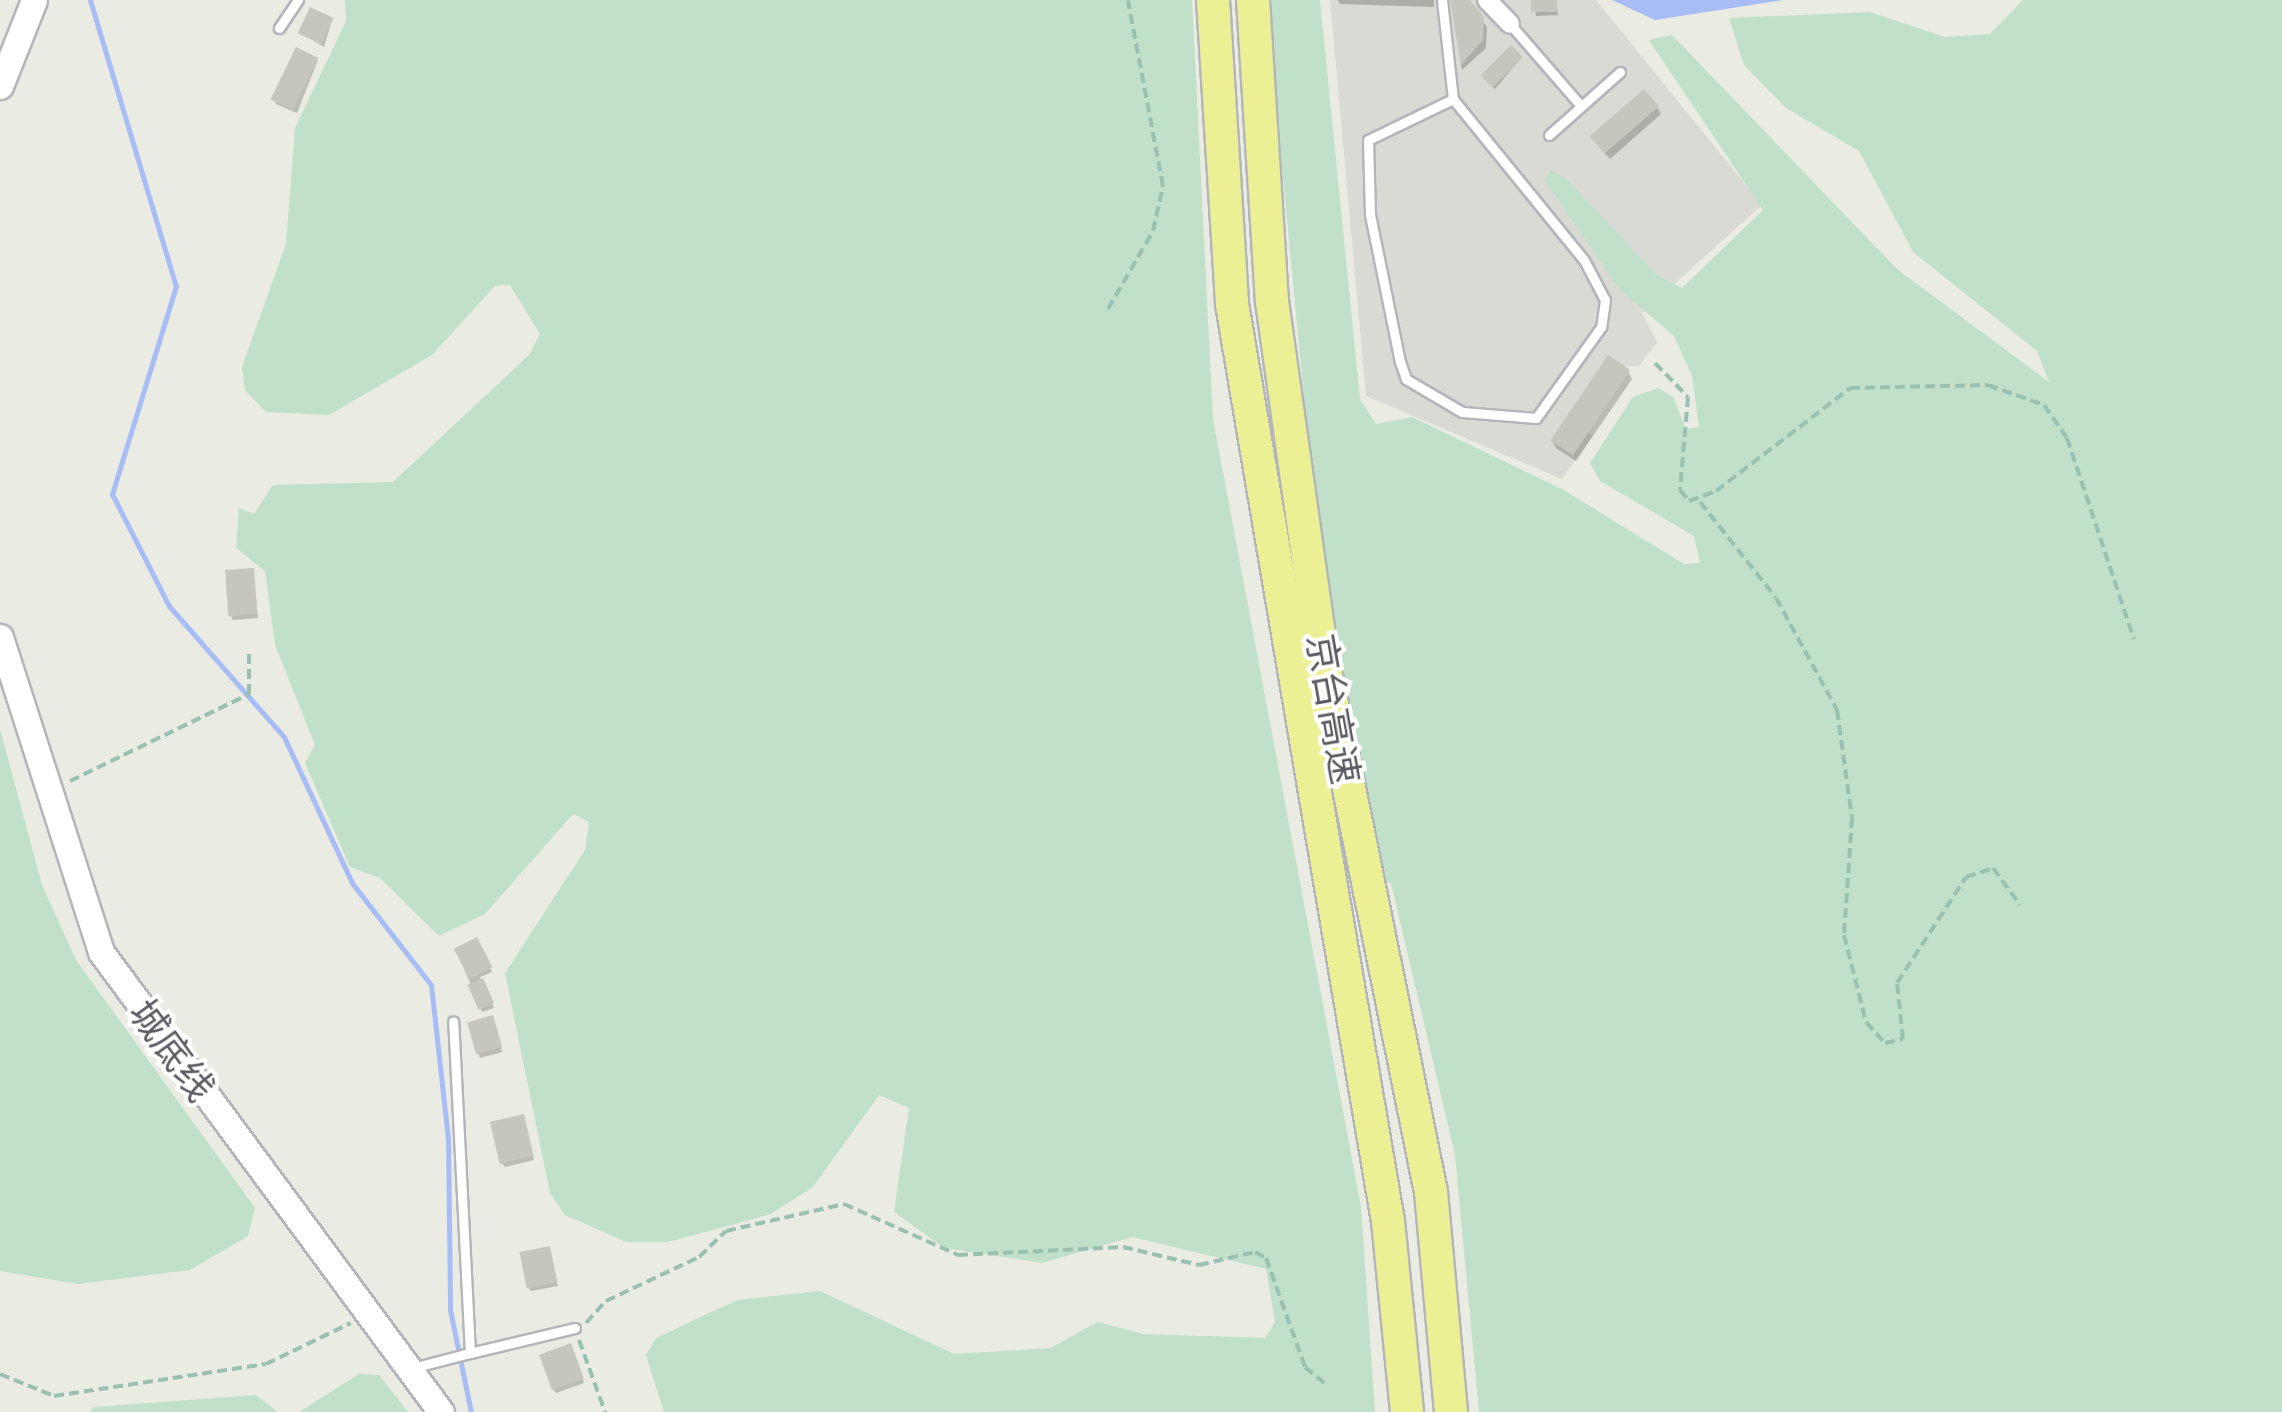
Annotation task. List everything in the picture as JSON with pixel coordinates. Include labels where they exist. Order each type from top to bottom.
[{"type":"highway","name":"京台高速","points":[[1213,0],[1232,304],[1388,1221],[1408,1412]]},
{"type":"highway","name":"京台高速","points":[[1253,0],[1272,301],[1315,611],[1432,1192],[1451,1412]]},
{"type":"main road","points":[[0,86],[34,0]]},
{"type":"main road","name":"城底线","points":[[0,637],[101,952],[441,1412]]},
{"type":"street","points":[[1487,0],[1510,24]]},
{"type":"lane","points":[[279,28],[298,0]]},
{"type":"lane","points":[[1442,0],[1453,100],[1584,260],[1606,300],[1600,327],[1536,418],[1504,422],[1462,412],[1406,379],[1400,362],[1370,216],[1368,140],[1453,100]]},
{"type":"lane","points":[[1510,24],[1581,106]]},
{"type":"lane","points":[[1549,135],[1620,72]]},
{"type":"lane","points":[[453,1021],[470,1353]]},
{"type":"lane","points":[[410,1368],[575,1328]]},
{"type":"path","points":[[1108,309],[1154,231],[1163,186],[1128,0]]},
{"type":"path","points":[[1655,363],[1688,398],[1680,490],[1700,502],[1776,598],[1837,710],[1852,818],[1844,935],[1866,1022],[1885,1042],[1903,1039],[1897,982],[1966,877],[1993,868],[2020,904]]},
{"type":"path","points":[[1700,502],[1850,388],[2015,390],[2044,405],[2067,438],[2134,639]]},
{"type":"path","points":[[47,791],[249,694],[249,654]]},
{"type":"path","points":[[605,1412],[575,1328],[606,1301],[700,1256],[726,1231],[844,1204],[958,1256],[1123,1247],[1199,1265],[1255,1252],[1266,1258],[1305,1367],[1324,1383]]},
{"type":"path","points":[[0,1374],[54,1396],[266,1364],[368,1313]]},
{"type":"shaded area","points":[[1330,0],[1596,0],[1762,205],[1642,313],[1657,342],[1639,366],[1616,366],[1580,424],[1592,436],[1562,479],[1366,396]]},
{"type":"green space","points":[[345,0],[1192,0],[1213,419],[1361,1207],[1375,1412],[664,1412],[646,1355],[656,1338],[737,1300],[820,1291],[954,1354],[1050,1348],[1098,1322],[1143,1334],[1265,1338],[1275,1322],[1266,1269],[1132,1237],[1042,1263],[944,1248],[894,1212],[909,1108],[879,1095],[813,1187],[771,1214],[668,1242],[626,1242],[565,1215],[550,1193],[505,973],[585,850],[589,822],[573,814],[485,914],[439,936],[380,878],[350,867],[305,763],[315,745],[275,645],[265,571],[236,548],[239,508],[254,514],[273,485],[393,482],[529,355],[540,334],[510,285],[495,286],[432,355],[329,415],[266,412],[245,390],[242,367],[286,244],[295,128],[346,21]]},
{"type":"green space","points":[[1266,0],[1320,0],[1360,399],[1376,424],[1412,417],[1562,489],[1684,564],[1700,563],[1694,536],[1600,481],[1590,463],[1633,397],[1658,388],[1673,397],[1686,429],[1699,427],[1692,376],[1674,336],[1619,289],[1545,180],[1550,170],[1565,178],[1657,275],[1682,288],[1763,210],[1649,40],[1672,35],[1898,270],[2049,382],[2037,351],[1913,252],[1859,151],[1786,108],[1744,65],[1729,18],[1870,12],[1945,37],[1990,34],[2023,0],[2282,0],[2282,1412],[1479,1412],[1455,1155],[1391,883],[1372,878],[1320,565]]},
{"type":"green space","points":[[0,729],[42,885],[76,960],[255,1208],[248,1236],[190,1270],[78,1284],[0,1271]]},
{"type":"green space","points":[[359,1374],[379,1375],[408,1412],[299,1412]]},
{"type":"green space","points":[[256,1395],[278,1412],[90,1412],[94,1407]]},
{"type":"water","points":[[1612,0],[1783,0],[1655,20]]},
{"type":"building","points":[[1450,0],[1470,0],[1484,17],[1483,40],[1461,65]]},
{"type":"building","points":[[1531,0],[1557,0],[1557,12],[1531,12]]},
{"type":"building","points":[[310,7],[334,18],[321,44],[298,33]]},
{"type":"building","points":[[1511,45],[1523,57],[1493,87],[1481,75]]},
{"type":"building","points":[[296,47],[318,58],[293,110],[271,99]]},
{"type":"building","points":[[1644,89],[1659,106],[1605,154],[1590,136]]},
{"type":"building","points":[[1608,355],[1630,370],[1573,455],[1550,440]]},
{"type":"building","points":[[254,568],[257,614],[228,616],[225,570]]},
{"type":"building","points":[[477,937],[492,967],[469,979],[454,949]]},
{"type":"building","points":[[483,978],[494,1003],[478,1010],[467,985]]},
{"type":"building","points":[[493,1015],[502,1047],[476,1054],[467,1022]]},
{"type":"building","points":[[524,1114],[534,1156],[500,1164],[490,1122]]},
{"type":"building","points":[[550,1246],[557,1282],[527,1288],[520,1252]]},
{"type":"building","points":[[571,1343],[584,1379],[552,1390],[539,1355]]},
{"type":"waterway","points":[[90,0],[176,286],[112,494],[169,606],[284,737],[352,883],[431,985],[448,1138],[450,1310],[471,1412]]}]
